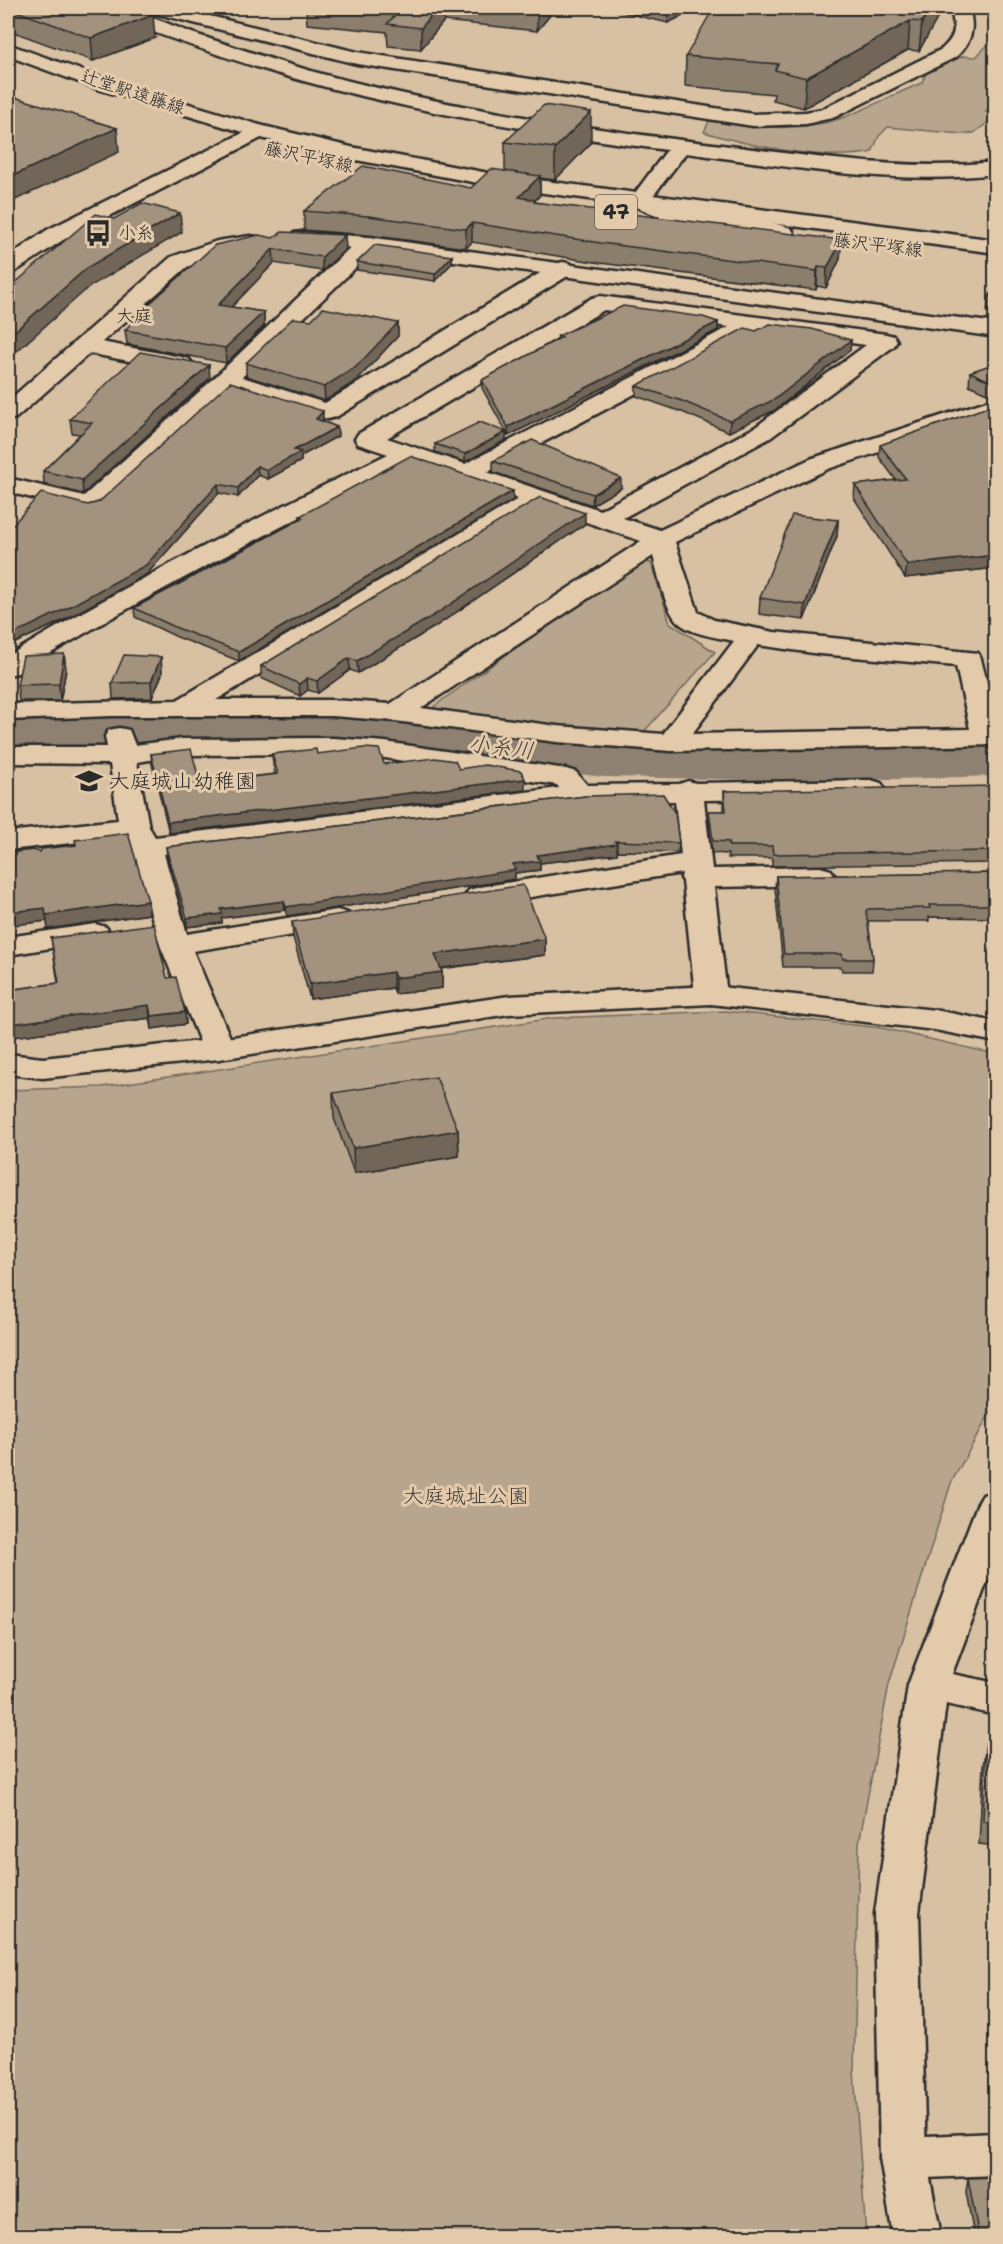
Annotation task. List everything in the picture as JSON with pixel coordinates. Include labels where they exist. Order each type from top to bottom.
[{"type":"street","points":[[104,8],[254,60],[333,83],[494,118],[680,147],[903,172],[953,173],[996,168]]},
{"type":"street","points":[[157,8],[299,45],[419,69],[734,117],[781,120],[828,113],[949,53],[960,42],[965,31],[960,8]]},
{"type":"street","name":"辻堂駅遠藤線","points":[[8,50],[102,84],[259,131]]},
{"type":"street","name":"辻堂駅遠藤線","points":[[8,66],[100,100],[240,142]]},
{"type":"street","points":[[240,142],[259,131]]},
{"type":"street","name":"藤沢平塚線","points":[[259,131],[351,153],[499,182],[996,247]]},
{"type":"street","name":"藤沢平塚線","points":[[8,266],[55,235],[240,142],[489,193],[626,214],[996,260]]},
{"type":"street","points":[[680,147],[639,201],[663,212],[751,223],[783,234]]},
{"type":"street","points":[[8,413],[179,262],[225,246],[273,239],[324,238],[368,243],[996,330]]},
{"type":"street","points":[[8,485],[89,505],[215,372],[368,243]]},
{"type":"street","points":[[85,346],[215,372],[328,412],[563,269]]},
{"type":"street","points":[[601,519],[762,433],[886,341],[600,303],[367,439],[601,519],[661,539]]},
{"type":"street","points":[[466,473],[755,322]]},
{"type":"street","points":[[8,387],[32,391]]},
{"type":"street","points":[[395,713],[661,539],[819,464],[996,405]]},
{"type":"street","points":[[8,667],[69,628],[293,510],[409,453]]},
{"type":"street","points":[[8,755],[116,731],[181,709],[538,497]]},
{"type":"street","points":[[181,709],[333,708],[395,713],[557,734],[671,743],[991,737],[968,659],[750,638],[703,627],[687,617],[661,539]]},
{"type":"street","points":[[671,743],[750,638]]},
{"type":"street","points":[[8,712],[116,731],[182,747],[280,745],[375,749],[566,778],[579,794]]},
{"type":"street","points":[[116,731],[141,837],[152,931],[219,1049]]},
{"type":"street","points":[[8,842],[141,837],[579,794],[688,790],[901,788]]},
{"type":"street","points":[[688,790],[695,870],[711,995]]},
{"type":"street","points":[[458,900],[695,870],[852,876]]},
{"type":"street","points":[[8,946],[152,931],[364,915]]},
{"type":"street","points":[[8,1064],[43,1068],[219,1049],[509,1005],[711,995],[935,1020],[996,1032]]},
{"type":"street","points":[[917,2236],[903,2158],[897,1913],[928,1685],[996,1504]]},
{"type":"street","points":[[928,1685],[996,1698]]},
{"type":"street","points":[[903,2158],[996,2154]]},
{"type":"green space","points":[[988,8],[995,8],[996,104],[985,111],[995,117],[974,133],[962,134],[888,127],[879,136],[872,152],[833,155],[765,147],[704,132],[709,121],[759,127],[809,126],[826,123],[862,110],[922,83],[926,73],[963,56],[976,57],[995,37],[994,21]]},
{"type":"green space","points":[[639,561],[651,563],[670,623],[715,652],[642,734],[435,715],[434,706]]},
{"type":"green space","name":"大庭城址公園","points":[[725,1011],[882,1028],[995,1054],[995,1404],[951,1483],[889,1684],[859,1843],[854,2071],[866,2236],[8,2236],[8,1090],[102,1087],[554,1018]]},
{"type":"building","points":[[8,8],[131,8],[153,15],[91,38]]},
{"type":"building","points":[[353,8],[437,8],[421,28],[387,24],[398,12]]},
{"type":"building","points":[[514,8],[539,8],[537,10]]},
{"type":"building","points":[[786,8],[930,8],[922,22],[910,21],[806,78],[775,70],[778,64],[686,56],[713,9],[782,15]]},
{"type":"building","points":[[8,95],[117,128],[8,178]]},
{"type":"building","points":[[544,105],[591,112],[555,148],[505,142]]},
{"type":"building","points":[[363,166],[471,188],[491,169],[540,176],[519,197],[534,200],[534,202],[842,240],[827,268],[818,267],[817,271],[601,243],[472,223],[466,229],[368,216],[304,211]]},
{"type":"building","points":[[142,203],[180,213],[88,267],[8,337],[8,289],[96,214],[114,219]]},
{"type":"building","points":[[282,232],[345,235],[322,257],[273,249],[218,305],[264,312],[225,348],[125,330],[148,305],[215,245],[259,235],[273,238]]},
{"type":"building","points":[[375,245],[452,256],[435,274],[357,262]]},
{"type":"building","points":[[996,285],[996,298],[989,297]]},
{"type":"building","points":[[623,306],[703,317],[718,322],[508,427],[482,380],[562,337],[558,336]]},
{"type":"building","points":[[323,308],[398,323],[356,367],[324,387],[246,363],[293,318],[311,320]]},
{"type":"building","points":[[770,324],[812,329],[851,340],[775,399],[730,421],[682,401],[636,386],[745,328],[756,331]]},
{"type":"building","points":[[140,352],[209,365],[82,480],[43,471],[92,423],[70,419]]},
{"type":"building","points":[[996,363],[996,384],[970,372]]},
{"type":"building","points":[[230,382],[323,411],[316,419],[337,427],[294,450],[301,452],[267,470],[257,466],[238,488],[218,484],[146,565],[14,634],[8,630],[8,530],[41,493],[88,505],[99,502]]},
{"type":"building","points":[[996,404],[996,555],[907,565],[855,485],[906,479],[880,445]]},
{"type":"building","points":[[480,422],[506,432],[465,454],[435,444]]},
{"type":"building","points":[[532,440],[621,478],[593,494],[493,461]]},
{"type":"building","points":[[410,456],[513,491],[239,652],[177,628],[134,608],[303,518],[300,516]]},
{"type":"building","points":[[540,497],[585,513],[436,614],[357,661],[349,658],[317,681],[307,678],[299,684],[261,666]]},
{"type":"building","points":[[792,515],[838,520],[805,605],[760,598]]},
{"type":"building","points":[[64,654],[59,684],[17,685],[23,656]]},
{"type":"building","points":[[124,655],[161,657],[151,682],[112,683]]},
{"type":"building","points":[[364,748],[379,749],[384,764],[435,758],[455,761],[459,769],[485,765],[521,771],[525,779],[168,822],[151,754],[191,749],[200,783],[278,774],[272,754],[316,749],[317,754]]},
{"type":"building","points":[[994,786],[996,791],[996,851],[773,854],[772,846],[729,846],[729,842],[713,841],[709,811],[726,811],[724,791]]},
{"type":"building","points":[[663,794],[675,813],[679,843],[615,841],[617,844],[537,855],[540,861],[513,864],[515,870],[286,907],[284,901],[221,909],[222,914],[187,918],[166,847],[586,796]]},
{"type":"building","points":[[128,833],[148,901],[46,915],[45,908],[11,912],[8,889],[8,853],[33,850],[40,852],[41,849],[76,845],[75,840]]},
{"type":"building","points":[[996,873],[996,905],[929,905],[930,908],[868,909],[866,911],[873,959],[843,959],[842,954],[784,954],[776,876]]},
{"type":"building","points":[[523,885],[545,939],[435,954],[442,972],[395,978],[393,972],[310,984],[292,922]]},
{"type":"building","points":[[154,924],[167,978],[176,977],[185,1012],[151,1016],[149,1005],[11,1024],[8,990],[59,983],[51,938]]},
{"type":"building","points":[[436,1077],[458,1130],[353,1148],[333,1093]]},
{"type":"building","points":[[986,1743],[996,1744],[996,1823],[983,1821]]},
{"type":"building","points":[[996,2177],[996,2231],[978,2232],[968,2178]]},
{"type":"waterway","name":"小糸川","points":[[8,729],[349,728],[603,760],[828,764],[996,759]]},
{"type":"place","name":"小糸","points":[[98,233]]},
{"type":"place","name":"大庭城山幼稚園","points":[[89,781]]},
{"type":"district","name":"大庭","points":[[134,316]]}]
